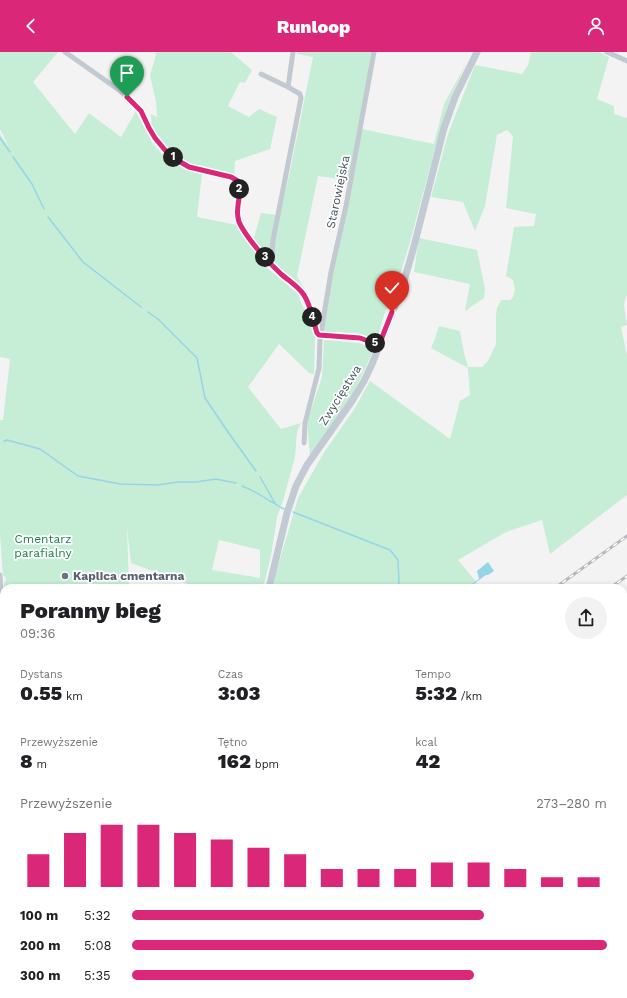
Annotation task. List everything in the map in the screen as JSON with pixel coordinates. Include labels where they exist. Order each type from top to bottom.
[{"type":"main road","name":"Zwycięstwa","points":[[270,584],[287,513],[296,486],[312,458],[357,393],[368,373],[397,299],[408,266],[444,128],[452,104],[477,52]]},
{"type":"street","name":"Starowiejska","points":[[65,52],[119,90],[136,104],[155,138],[165,150],[177,160],[189,167],[231,177],[238,181],[238,212],[240,224],[254,244],[271,263],[303,294],[309,306],[317,333],[320,336]]},
{"type":"street","points":[[288,87],[293,52]]},
{"type":"street","name":"Starowiejska","points":[[304,443],[306,423],[319,373],[319,343],[330,272],[346,206],[374,52]]},
{"type":"street","points":[[607,52],[627,61]]},
{"type":"street","points":[[261,74],[300,94],[301,98],[273,240],[271,263]]},
{"type":"street","points":[[320,336],[364,339],[379,345]]},
{"type":"green space","name":"Cmentarz parafialny","points":[[0,52],[58,52],[33,82],[75,134],[89,113],[121,137],[136,111],[153,144],[161,153],[184,169],[202,174],[197,217],[237,225],[266,267],[298,294],[315,337],[314,374],[309,373],[279,344],[248,387],[281,429],[301,423],[297,432],[295,457],[277,517],[271,556],[264,584],[188,584],[131,563],[127,528],[129,584],[4,584],[6,578],[3,575],[0,534],[0,420],[3,420],[10,359],[0,357],[0,134],[9,147],[0,129]],"holes":[[[219,540],[260,550],[260,578],[212,570]]]},
{"type":"green space","points":[[155,52],[231,52],[252,70],[245,83],[240,82],[228,106],[249,117],[259,109],[277,117],[270,149],[235,161],[234,176],[203,170],[179,160],[161,144],[152,131],[151,114],[157,117],[156,102],[150,75],[156,55]]},
{"type":"green space","points":[[297,52],[372,52],[349,180],[318,176],[297,276],[307,294],[275,265],[273,251],[279,215],[289,176],[313,57],[297,54]]},
{"type":"green space","points":[[531,52],[599,52],[609,57],[597,99],[614,106],[614,114],[627,118],[627,296],[624,306],[627,325],[621,327],[627,355],[627,495],[550,554],[542,520],[506,532],[458,560],[478,584],[274,584],[298,498],[323,454],[355,408],[370,381],[450,439],[460,401],[470,395],[468,368],[431,348],[439,326],[460,331],[468,367],[482,367],[488,361],[496,344],[497,308],[501,300],[510,300],[513,297],[515,289],[513,280],[506,276],[514,227],[534,226],[536,214],[506,208],[513,136],[507,130],[497,135],[485,206],[475,231],[463,202],[431,197],[448,134],[475,65],[522,74],[528,65]]},
{"type":"green space","points":[[467,62],[450,99],[410,242],[377,339],[355,333],[323,332],[326,306],[362,129],[434,144],[444,104]]},
{"type":"green space","points":[[261,213],[276,215],[268,258],[251,237],[254,237]]},
{"type":"green space","points":[[419,238],[477,250],[485,289],[484,298],[465,311],[470,284],[414,272]]},
{"type":"green space","points":[[324,340],[359,343],[374,349],[349,403],[310,456],[307,422],[322,377]]},
{"type":"water","points":[[488,562],[494,571],[472,584],[479,579],[477,571]]},
{"type":"waterway","points":[[0,138],[10,152]]},
{"type":"waterway","points":[[13,157],[32,184],[44,209]]},
{"type":"waterway","points":[[48,217],[83,262],[141,307]]},
{"type":"waterway","points":[[148,312],[159,320],[197,358],[205,398],[256,471]]},
{"type":"waterway","points":[[4,441],[7,440],[40,449],[78,476],[120,484],[158,485],[216,479],[236,483]]},
{"type":"waterway","points":[[260,477],[275,503]]},
{"type":"waterway","points":[[242,486],[284,509]]},
{"type":"waterway","points":[[293,512],[390,550],[398,560],[399,584]]},
{"type":"railway","points":[[561,584],[627,536]]},
{"type":"railway","points":[[616,584],[627,576]]},
{"type":"place","name":"Kaplica cmentarna","points":[[65,576]]},
{"type":"route","points":[[127,97],[139,108],[149,128],[161,146],[177,160],[189,167],[231,177],[238,181],[238,212],[240,224],[261,252],[303,294],[309,306],[317,333],[319,335],[360,338],[379,345],[392,312]]}]
